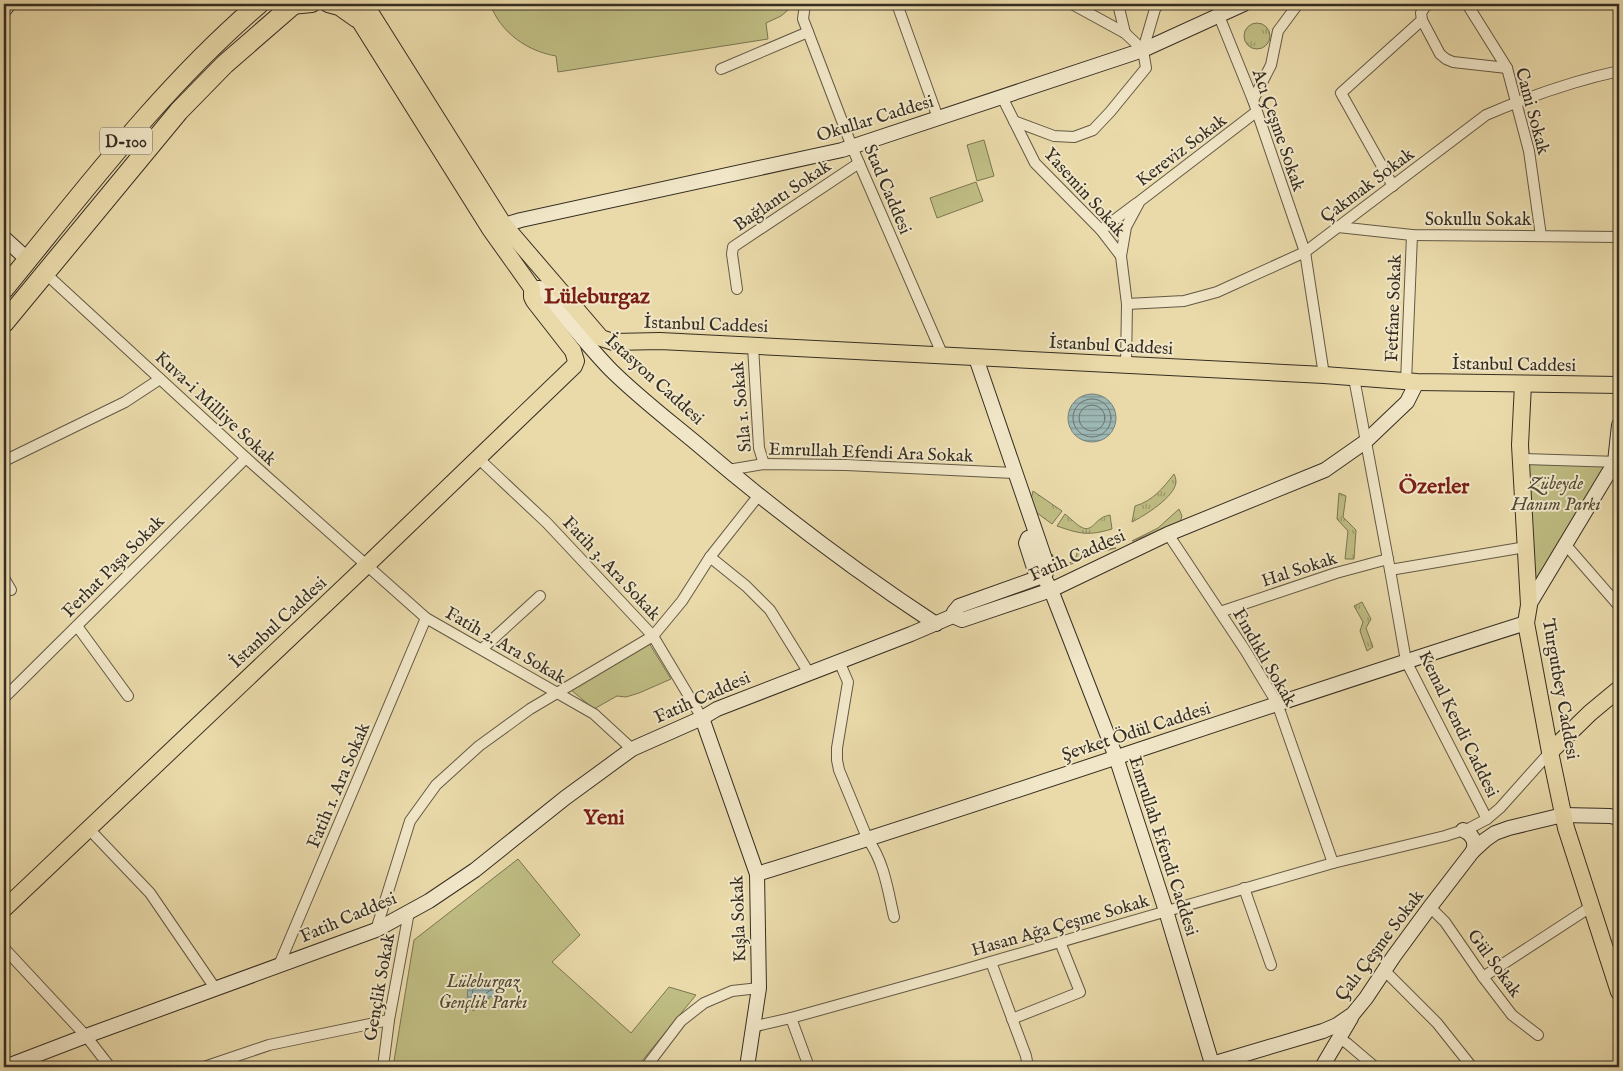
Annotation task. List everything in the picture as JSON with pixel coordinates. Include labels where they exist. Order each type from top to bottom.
[{"type":"highway","name":"D-100","points":[[4,289],[85,188],[187,72],[218,40],[259,4]]},
{"type":"highway","name":"D-100","points":[[4,323],[179,111],[225,64],[292,5]]},
{"type":"main road","points":[[4,10],[9,4]]},
{"type":"main road","points":[[292,5],[312,4]]},
{"type":"main road","points":[[328,4],[339,7],[360,21]]},
{"type":"main road","name":"İstasyon Caddesi","points":[[349,4],[497,227]]},
{"type":"main road","name":"İstasyon Caddesi","points":[[366,4],[532,288],[538,287],[543,291],[596,343],[623,381],[758,495],[936,624]]},
{"type":"main road","name":"Okullar Caddesi","points":[[497,227],[842,150],[1143,50],[1244,4]]},
{"type":"main road","points":[[497,227],[596,343]]},
{"type":"main road","points":[[4,238],[27,260]]},
{"type":"main road","points":[[532,288],[534,301],[573,351],[576,361]]},
{"type":"main road","name":"İstanbul Caddesi","points":[[596,343],[660,341],[1324,375],[1412,382],[1619,385]]},
{"type":"main road","name":"Emrullah Efendi Caddesi","points":[[976,358],[1047,565],[1046,573],[1043,576],[1051,590],[1116,757],[1166,911],[1209,1066]]},
{"type":"main road","name":"İstanbul Caddesi","points":[[4,909],[367,565],[571,369],[576,361]]},
{"type":"main road","name":"Fatih Caddesi","points":[[5,1067],[376,930],[430,901],[475,870],[565,798],[632,749],[702,718],[717,709],[953,616],[962,620],[1051,590],[1168,534],[1325,470],[1365,442],[1406,402],[1412,382]]},
{"type":"main road","name":"Turgutbey Caddesi","points":[[1523,384],[1520,459],[1529,605],[1526,624],[1563,815],[1619,992]]},
{"type":"main road","points":[[1529,605],[1617,462],[1619,425]]},
{"type":"main road","points":[[953,616],[959,606],[1043,576]]},
{"type":"main road","name":"Şevket Ödül Caddesi","points":[[757,874],[868,840],[1277,703],[1526,624]]},
{"type":"main road","points":[[1550,752],[1590,713],[1619,689]]},
{"type":"main road","name":"Kışla Sokak","points":[[702,718],[757,874],[759,988],[747,1067]]},
{"type":"main road","name":"Çalı Çeşme Sokak","points":[[1209,1066],[1337,1025],[1353,1014],[1473,851],[1495,833],[1563,815],[1610,816],[1619,818]]},
{"type":"main road","points":[[1463,830],[1472,836],[1474,841],[1473,851]]},
{"type":"main road","points":[[1322,1067],[1353,1014]]},
{"type":"street","name":"Stad Caddesi","points":[[805,4],[803,20],[852,147],[943,356]]},
{"type":"street","points":[[897,4],[938,118]]},
{"type":"street","points":[[1072,4],[1125,33],[1143,50]]},
{"type":"street","points":[[1118,4],[1125,33]]},
{"type":"street","points":[[1014,121],[1054,136],[1074,137],[1092,130],[1110,112],[1146,68],[1143,50],[1158,4]]},
{"type":"street","points":[[1253,100],[1271,65],[1278,30],[1298,4]]},
{"type":"street","points":[[1428,4],[1421,14],[1422,20],[1440,54],[1446,59],[1453,62],[1507,68]]},
{"type":"street","name":"Cami Sokak","points":[[1467,4],[1507,68],[1529,151],[1542,236]]},
{"type":"street","name":"Acı Çeşme Sokak","points":[[1219,16],[1253,100],[1305,252],[1324,375]]},
{"type":"street","points":[[1392,186],[1341,93],[1422,20]]},
{"type":"street","points":[[720,69],[808,32]]},
{"type":"street","name":"Çakmak Sokak","points":[[1127,304],[1184,301],[1216,292],[1305,252],[1486,115],[1516,102],[1581,80],[1619,71]]},
{"type":"street","name":"Yasemin Sokak","points":[[1002,97],[1035,163],[1101,230],[1121,256]]},
{"type":"street","name":"Kereviz Sokak","points":[[1126,365],[1127,304],[1121,256],[1126,227],[1140,201],[1256,112]]},
{"type":"street","name":"Bağlantı Sokak","points":[[737,289],[732,254],[733,247],[859,163]]},
{"type":"street","points":[[1101,230],[1140,201]]},
{"type":"street","name":"Sokullu Sokak","points":[[1338,227],[1412,235],[1619,237]]},
{"type":"street","name":"Fetfane Sokak","points":[[1412,235],[1412,382]]},
{"type":"street","name":"Kuva-i Milliye Sokak","points":[[45,273],[246,458],[367,565]]},
{"type":"street","name":"İstanbul Caddesi","points":[[576,361],[596,343]]},
{"type":"street","name":"Sıla 1. Sokak","points":[[753,346],[759,448],[764,464]]},
{"type":"street","name":"Kemal Kendi Caddesi","points":[[1354,378],[1406,661],[1487,819]]},
{"type":"street","points":[[4,461],[125,402],[160,379]]},
{"type":"street","name":"Ferhat Paşa Sokak","points":[[4,698],[246,458]]},
{"type":"street","name":"Fatih 3. Ara Sokak","points":[[478,458],[547,523],[653,636],[702,718]]},
{"type":"street","points":[[1520,459],[1617,462]]},
{"type":"street","name":"Emrullah Efendi Ara Sokak","points":[[728,470],[764,464],[846,465],[1014,473]]},
{"type":"street","points":[[376,930],[410,821],[436,785],[479,746],[530,709],[653,636],[682,601],[710,557],[758,495]]},
{"type":"street","name":"Fındıklı Sokak","points":[[1168,534],[1277,703],[1332,863]]},
{"type":"street","points":[[1565,544],[1619,606]]},
{"type":"street","name":"Hal Sokak","points":[[1220,612],[1336,573],[1389,564],[1526,547]]},
{"type":"street","points":[[710,557],[746,586],[770,610],[809,673]]},
{"type":"street","name":"Fatih 2. Ara Sokak","points":[[367,565],[426,618],[594,714],[632,749]]},
{"type":"street","points":[[4,578],[11,590]]},
{"type":"street","points":[[482,649],[540,596]]},
{"type":"street","name":"Fatih 1. Ara Sokak","points":[[279,965],[426,618]]},
{"type":"street","points":[[77,626],[128,696]]},
{"type":"street","points":[[839,661],[848,682],[837,748],[839,770],[868,840],[881,862],[894,917]]},
{"type":"street","name":"Hasan Ağa Çeşme Sokak","points":[[752,1027],[791,1018],[991,962],[1332,863],[1463,830],[1487,819],[1500,808],[1550,752]]},
{"type":"street","points":[[88,829],[150,893],[215,988]]},
{"type":"street","points":[[1244,888],[1271,965]]},
{"type":"street","points":[[1483,977],[1592,906]]},
{"type":"street","name":"Gül Sokak","points":[[1430,907],[1445,922],[1512,1015],[1538,1035]]},
{"type":"street","name":"Gençlik Sokak","points":[[383,1067],[389,1020],[409,912]]},
{"type":"street","points":[[1012,1019],[1080,992],[1060,942]]},
{"type":"street","points":[[4,948],[86,1036],[110,1067]]},
{"type":"street","points":[[991,962],[1026,1056],[1028,1067]]},
{"type":"street","points":[[1385,971],[1437,1023],[1471,1067]]},
{"type":"street","points":[[646,1067],[681,1021],[704,1003],[732,991],[759,988]]},
{"type":"street","points":[[791,1018],[809,1067]]},
{"type":"street","points":[[204,1067],[269,1044],[389,1020]]},
{"type":"street","points":[[1338,1038],[1375,1067]]},
{"type":"green space","points":[[490,4],[795,4],[781,16],[766,23],[768,39],[558,72],[556,56],[535,50],[516,39],[501,24]]},
{"type":"green space","points":[[1257,23],[1266,27],[1270,36],[1266,45],[1257,49],[1248,45],[1244,36],[1248,27]]},
{"type":"green space","points":[[984,140],[994,176],[977,181],[967,145]]},
{"type":"green space","points":[[976,182],[983,201],[937,218],[930,198]]},
{"type":"green space","name":"Zübeyde Hanım Parkı","points":[[1520,459],[1615,462],[1529,605]]},
{"type":"green space","points":[[1174,474],[1176,482],[1174,488],[1165,500],[1132,522],[1135,506],[1147,501],[1162,489]]},
{"type":"green space","points":[[1033,491],[1062,511],[1052,524],[1029,507]]},
{"type":"green space","points":[[1339,493],[1346,496],[1343,517],[1356,530],[1354,559],[1345,559],[1348,531],[1337,519]]},
{"type":"green space","points":[[1179,509],[1182,516],[1180,523],[1132,541],[1158,528]]},
{"type":"green space","points":[[1065,514],[1079,526],[1088,529],[1099,519],[1110,515],[1112,529],[1097,533],[1084,533],[1057,526]]},
{"type":"green space","points":[[1116,548],[1090,555],[1068,566],[1056,568],[1052,554],[1056,561],[1066,565],[1075,560],[1078,550]]},
{"type":"green space","points":[[1362,602],[1371,619],[1366,628],[1373,647],[1367,651],[1360,631],[1363,622],[1354,606]]},
{"type":"green space","points":[[649,643],[671,679],[639,693],[626,697],[617,696],[594,709],[571,690]]},
{"type":"green space","name":"Lüleburgaz Gençlik Parkı","points":[[518,859],[580,935],[552,962],[631,1033],[669,987],[696,995],[637,1067],[393,1067],[414,940]]},
{"type":"water","points":[[1087,394],[1097,394],[1109,401],[1116,413],[1116,423],[1109,435],[1097,442],[1087,442],[1079,438],[1072,431],[1068,423],[1068,413],[1072,405],[1079,398]]},
{"type":"water","points":[[480,978],[495,982],[502,988],[473,1011],[467,995],[468,988],[469,984]]},
{"type":"district","name":"Lüleburgaz","points":[[597,295]]},
{"type":"district","name":"Özerler","points":[[1434,485]]},
{"type":"district","name":"Yeni","points":[[604,816]]}]
